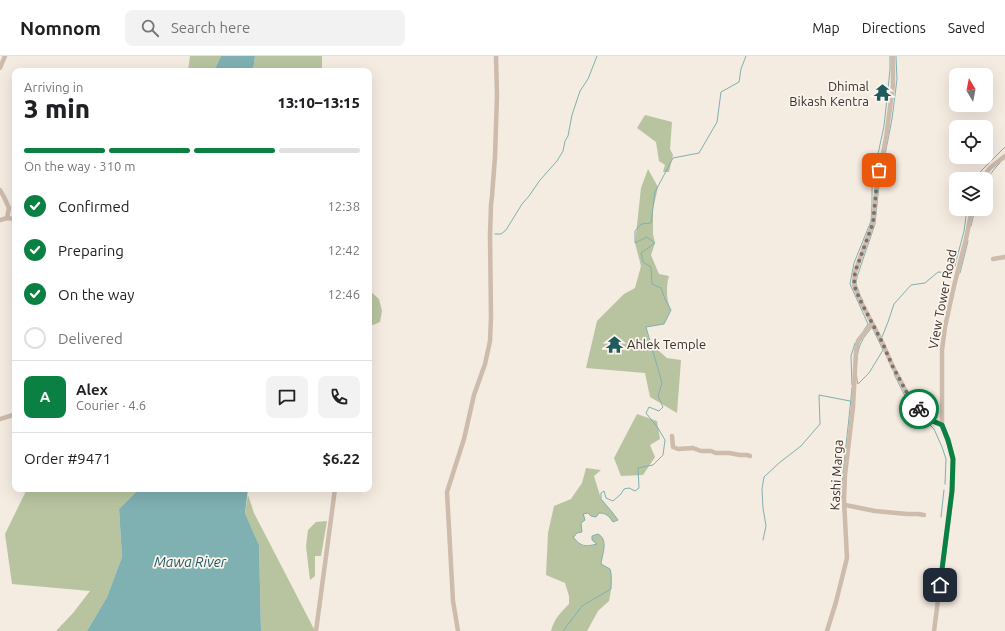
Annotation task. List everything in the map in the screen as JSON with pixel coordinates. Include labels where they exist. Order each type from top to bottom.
[{"type":"street","points":[[0,68],[5,56]]},
{"type":"street","points":[[458,631],[453,601],[447,492],[464,439],[474,395],[485,364],[490,340],[490,235],[497,95],[496,56]]},
{"type":"street","points":[[893,56],[893,85],[886,138],[877,182],[873,223],[855,272],[854,285],[860,300],[907,393],[926,418],[942,425]]},
{"type":"street","points":[[987,172],[1005,156]]},
{"type":"street","points":[[0,190],[9,208],[7,218]]},
{"type":"street","name":"View Tower Road","points":[[934,631],[947,535],[953,459],[942,425],[942,350],[945,327],[971,216]]},
{"type":"street","points":[[0,220],[12,219]]},
{"type":"street","points":[[993,259],[1005,257]]},
{"type":"street","name":"Kashi Marga","points":[[827,631],[847,558],[844,475],[853,408],[856,351],[858,342],[872,323]]},
{"type":"street","points":[[0,419],[12,415]]},
{"type":"street","points":[[672,436],[673,447],[678,449],[693,448],[716,453],[740,455],[747,454],[750,456]]},
{"type":"street","points":[[316,631],[335,492]]},
{"type":"street","points":[[845,505],[875,511],[924,515]]},
{"type":"green space","points":[[190,56],[221,56],[215,68],[188,68]]},
{"type":"green space","points":[[255,56],[322,56],[322,68],[253,68]]},
{"type":"green space","points":[[645,115],[672,122],[670,149],[673,155],[669,172],[663,172],[665,165],[659,161],[656,142],[637,128]]},
{"type":"green space","points":[[648,169],[658,187],[653,209],[653,234],[655,243],[651,255],[659,274],[669,276],[667,293],[671,310],[664,324],[646,327],[650,343],[667,358],[681,360],[677,413],[650,397],[645,373],[586,368],[597,321],[624,294],[635,288],[641,266],[635,243],[641,188]]},
{"type":"green space","points":[[372,293],[379,299],[382,311],[380,322],[373,325]]},
{"type":"green space","points":[[637,414],[657,421],[660,439],[650,445],[655,457],[643,475],[621,476],[614,458]]},
{"type":"green space","points":[[586,468],[601,470],[594,476],[601,499],[618,520],[613,522],[607,515],[601,513],[599,513],[596,517],[591,516],[588,513],[584,514],[585,520],[581,523],[582,532],[577,533],[574,538],[584,546],[596,544],[592,540],[592,536],[598,534],[603,540],[604,548],[601,564],[610,569],[611,576],[609,601],[598,611],[587,631],[551,631],[556,619],[569,604],[569,596],[565,583],[546,575],[548,533],[554,506],[571,499],[582,483]]},
{"type":"green space","points":[[26,492],[136,492],[119,509],[122,557],[107,597],[87,631],[56,631],[73,613],[90,591],[12,584],[5,534]]},
{"type":"green space","points":[[248,495],[254,513],[315,631],[261,631],[259,545],[245,513]]},
{"type":"green space","points":[[327,521],[321,556],[315,556],[315,576],[310,580],[306,546],[308,530],[316,522]]},
{"type":"water","points":[[221,56],[255,56],[253,68],[215,68]]},
{"type":"water","name":"Mawa River","points":[[136,492],[248,492],[245,513],[259,545],[261,631],[87,631],[107,597],[122,557],[119,509]]},
{"type":"waterway","points":[[495,234],[501,234],[506,230],[522,204],[557,161],[563,151],[580,91],[588,79],[597,56]]},
{"type":"waterway","points":[[563,631],[582,606],[611,589],[610,569],[601,564],[604,548],[604,543],[601,537],[598,534],[592,536],[592,540],[597,544],[589,546],[578,543],[573,537],[577,533],[582,532],[581,523],[585,520],[583,514],[588,513],[591,516],[596,517],[599,513],[601,513],[607,515],[613,522],[618,520],[601,499],[601,493],[604,491],[606,498],[613,501],[624,489],[629,488],[635,491],[639,488],[638,468],[653,465],[663,455],[665,440],[646,413],[649,407],[659,411],[663,407],[658,396],[662,383],[646,327],[664,324],[671,310],[661,288],[652,284],[651,267],[643,262],[641,253],[655,243],[647,237],[635,243],[635,231],[641,224],[651,223],[655,192],[673,158],[699,153],[717,122],[721,92],[739,82],[741,69],[746,56]]},
{"type":"waterway","points":[[864,330],[868,324],[850,284],[854,263],[871,221],[872,182],[884,126],[890,56]]},
{"type":"waterway","points":[[859,292],[856,284],[857,277],[875,224],[879,185],[892,119],[897,79],[896,56]]},
{"type":"waterway","points":[[980,172],[1005,147]]},
{"type":"waterway","points":[[992,172],[1000,163]]},
{"type":"waterway","points":[[882,337],[894,304],[911,285],[925,283],[938,272],[953,273],[964,231],[966,216]]},
{"type":"waterway","points":[[971,226],[973,216]]},
{"type":"waterway","points":[[960,273],[968,241]]},
{"type":"waterway","points":[[860,295],[863,301]]},
{"type":"waterway","points":[[872,327],[883,350],[869,373],[858,384],[856,369],[859,347],[872,327]]},
{"type":"waterway","points":[[852,385],[851,356],[855,343]]},
{"type":"waterway","points":[[894,374],[904,394],[934,429],[946,459],[945,484]]},
{"type":"waterway","points":[[843,473],[852,388]]},
{"type":"waterway","points":[[763,540],[766,526],[762,489],[764,477],[801,446],[820,424],[819,395],[850,401]]},
{"type":"waterway","points":[[842,500],[841,491],[843,476]]},
{"type":"waterway","points":[[941,517],[944,490]]},
{"type":"way so far","points":[[879,170],[873,223],[855,272],[854,285],[893,367],[907,393],[919,409]]},
{"type":"place","name":"Dhimal Bikash Kentra","points":[[882,93]]},
{"type":"place","name":"Ahlek Temple","points":[[614,344]]},
{"type":"route","points":[[919,409],[926,418],[942,425],[953,459],[950,516],[940,585]]}]
